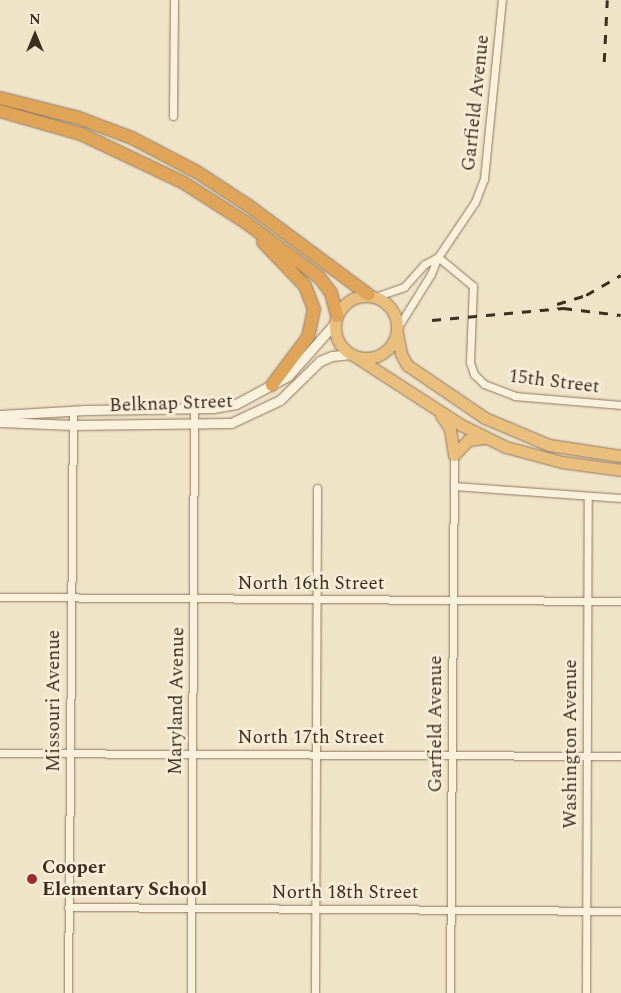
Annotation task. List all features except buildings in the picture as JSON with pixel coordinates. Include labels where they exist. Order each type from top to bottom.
[{"type":"highway","points":[[0,98],[79,118],[132,138],[197,172],[249,206],[394,311],[401,354],[407,365],[485,418],[549,445],[621,456]]},
{"type":"highway","points":[[0,111],[52,124],[131,156],[184,182],[240,218],[326,284],[331,293],[337,338],[354,355],[436,409],[488,438],[542,458],[621,470]]},
{"type":"highway","points":[[240,218],[304,286],[314,309],[308,337],[272,385]]},
{"type":"highway","points":[[336,320],[346,303],[372,296]]},
{"type":"highway","points":[[354,355],[374,357],[382,354],[397,330]]},
{"type":"highway","points":[[436,409],[450,429],[454,455]]},
{"type":"highway","points":[[454,455],[468,440],[488,438]]},
{"type":"street","points":[[172,116],[174,0]]},
{"type":"street","name":"Garfield Avenue","points":[[372,296],[404,287],[438,256],[475,202],[484,180],[502,0]]},
{"type":"street","name":"Garfield Avenue","points":[[397,330],[432,274],[438,256]]},
{"type":"street","name":"15th Street","points":[[438,256],[473,286],[470,362],[473,372],[484,384],[515,396],[621,405]]},
{"type":"street","name":"Belknap Street","points":[[0,415],[73,410],[194,409],[236,404],[272,385],[300,365],[336,320]]},
{"type":"street","name":"Belknap Street","points":[[0,422],[73,425],[194,425],[231,423],[254,415],[280,400],[320,362],[332,356],[354,355]]},
{"type":"street","name":"Maryland Avenue","points":[[191,993],[194,409]]},
{"type":"street","name":"Missouri Avenue","points":[[68,993],[73,410]]},
{"type":"street","name":"Garfield Avenue","points":[[450,993],[454,455]]},
{"type":"street","points":[[454,486],[621,498]]},
{"type":"street","points":[[315,993],[317,488]]},
{"type":"street","name":"Washington Avenue","points":[[586,993],[588,496]]},
{"type":"street","name":"North 16th Street","points":[[0,597],[621,601]]},
{"type":"street","name":"North 17th Street","points":[[0,753],[621,756]]},
{"type":"street","name":"North 18th Street","points":[[68,908],[621,911]]},
{"type":"railway","points":[[604,62],[607,0]]},
{"type":"railway","points":[[557,304],[586,295],[621,275]]},
{"type":"railway","points":[[432,320],[563,308],[621,315]]},
{"type":"place","name":"Cooper Elementary School","points":[[32,879]]}]
